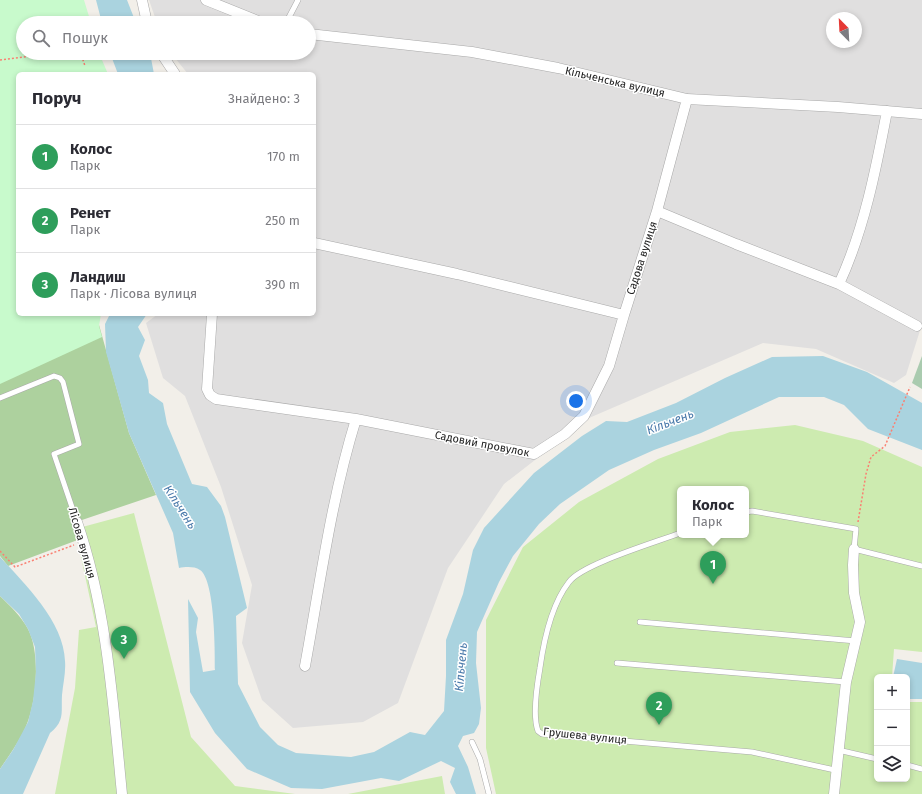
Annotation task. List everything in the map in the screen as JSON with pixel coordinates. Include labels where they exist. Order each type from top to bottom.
[{"type":"street","points":[[142,0],[145,16]]},
{"type":"street","points":[[206,0],[246,16]]},
{"type":"street","name":"Кільченська вулиця","points":[[316,35],[472,52],[558,68],[687,99],[922,114]]},
{"type":"street","points":[[166,60],[174,72]]},
{"type":"street","points":[[657,211],[687,99]]},
{"type":"street","points":[[839,284],[853,256],[879,152],[887,111]]},
{"type":"street","name":"Садова вулиця","points":[[624,315],[657,211],[736,244],[839,284],[917,326]]},
{"type":"street","points":[[316,243],[457,274],[624,315]]},
{"type":"street","name":"Садовий провулок","points":[[212,316],[208,389],[210,395],[216,398],[356,419],[534,454],[565,434],[584,416],[609,366],[624,315]]},
{"type":"street","points":[[304,666],[346,451],[356,419]]},
{"type":"street","name":"Лісова вулиця","points":[[77,522],[84,541],[104,635],[122,794]]},
{"type":"street","points":[[834,794],[835,770],[846,682],[860,622],[854,586],[854,549]]},
{"type":"lane","points":[[290,16],[298,0]]},
{"type":"lane","name":"Лісова вулиця","points":[[0,398],[54,376],[60,378],[63,382],[79,444],[54,454],[77,522]]},
{"type":"lane","points":[[749,512],[856,529],[854,549],[922,566]]},
{"type":"lane","name":"Грушева вулиця","points":[[677,534],[589,567],[569,581],[553,612],[542,650],[537,690],[535,725],[538,731],[542,734],[752,752],[835,770]]},
{"type":"lane","points":[[640,622],[856,641]]},
{"type":"lane","points":[[617,663],[846,682]]},
{"type":"lane","points":[[472,742],[480,760],[489,794]]},
{"type":"lane","points":[[838,750],[874,758]]},
{"type":"lane","points":[[910,766],[922,769]]},
{"type":"path","points":[[0,60],[16,58]]},
{"type":"path","points":[[83,60],[86,66]]},
{"type":"path","points":[[856,529],[866,474],[871,457],[885,446],[910,387]]},
{"type":"path","points":[[0,551],[15,567],[84,541]]},
{"type":"shaded area","points":[[149,0],[922,0],[922,324],[906,375],[894,383],[816,349],[763,343],[589,418],[504,484],[448,568],[398,703],[363,722],[293,728],[262,700],[242,643],[252,585],[221,487],[185,396],[163,378],[146,323],[155,316],[316,316],[316,72],[186,72],[177,60],[316,60],[316,16],[155,16]]},
{"type":"green space","points":[[0,0],[16,16],[16,60],[21,60],[18,72],[16,72],[16,316],[97,316],[129,433],[156,495],[79,521],[83,538],[8,566],[0,556]]},
{"type":"green space","points":[[0,0],[84,0],[89,16],[16,16],[16,60],[102,60],[107,72],[16,72],[16,316],[101,316],[99,326],[102,337],[0,384]]},
{"type":"green space","points":[[922,356],[922,389],[912,383]]},
{"type":"green space","points":[[795,425],[863,441],[922,467],[922,652],[894,649],[892,674],[874,674],[874,782],[910,782],[910,702],[922,702],[922,794],[496,794],[486,748],[486,620],[523,547],[579,502],[658,459],[730,432]]},
{"type":"green space","points":[[134,513],[191,737],[235,786],[295,794],[55,794],[75,688],[79,630],[96,627],[75,529]]},
{"type":"green space","points":[[0,596],[19,616],[28,629],[34,650],[36,675],[33,700],[28,721],[12,752],[0,769]]},
{"type":"green space","points":[[442,776],[445,794],[348,794]]},
{"type":"water","points":[[96,0],[127,0],[133,16],[100,16]]},
{"type":"water","points":[[113,60],[151,60],[154,72],[117,72]]},
{"type":"water","name":"Кільчень","points":[[109,316],[146,316],[138,327],[145,340],[139,356],[148,380],[149,393],[163,403],[167,424],[192,484],[207,487],[221,506],[225,517],[247,608],[236,616],[238,684],[260,727],[278,745],[296,753],[351,757],[374,752],[410,732],[425,735],[444,711],[446,640],[463,594],[473,550],[484,528],[534,473],[582,436],[606,421],[627,422],[676,403],[725,378],[772,357],[823,356],[867,372],[922,403],[922,450],[868,429],[844,405],[824,397],[779,397],[701,433],[654,450],[609,470],[560,504],[539,524],[513,556],[499,582],[477,632],[476,663],[481,708],[479,724],[474,733],[463,736],[458,746],[468,767],[476,794],[456,794],[450,782],[455,768],[441,761],[399,781],[381,778],[322,789],[291,788],[247,769],[215,733],[190,692],[188,599],[198,618],[196,632],[203,672],[215,670],[213,617],[209,587],[205,576],[200,570],[192,567],[179,568],[173,533],[129,433],[106,352],[105,324]]},
{"type":"water","points":[[0,557],[42,604],[51,618],[63,646],[65,661],[62,712],[60,720],[55,729],[50,733],[23,794],[0,794],[0,769],[13,750],[28,722],[33,701],[36,672],[35,647],[28,629],[19,614],[0,596]]},
{"type":"water","points":[[897,659],[922,663],[922,699],[910,699],[910,674],[894,674]]},
{"type":"place","name":"Колос","points":[[713,584]]},
{"type":"place","name":"Ландиш","points":[[124,659]]},
{"type":"place","name":"Ренет","points":[[659,725]]}]
